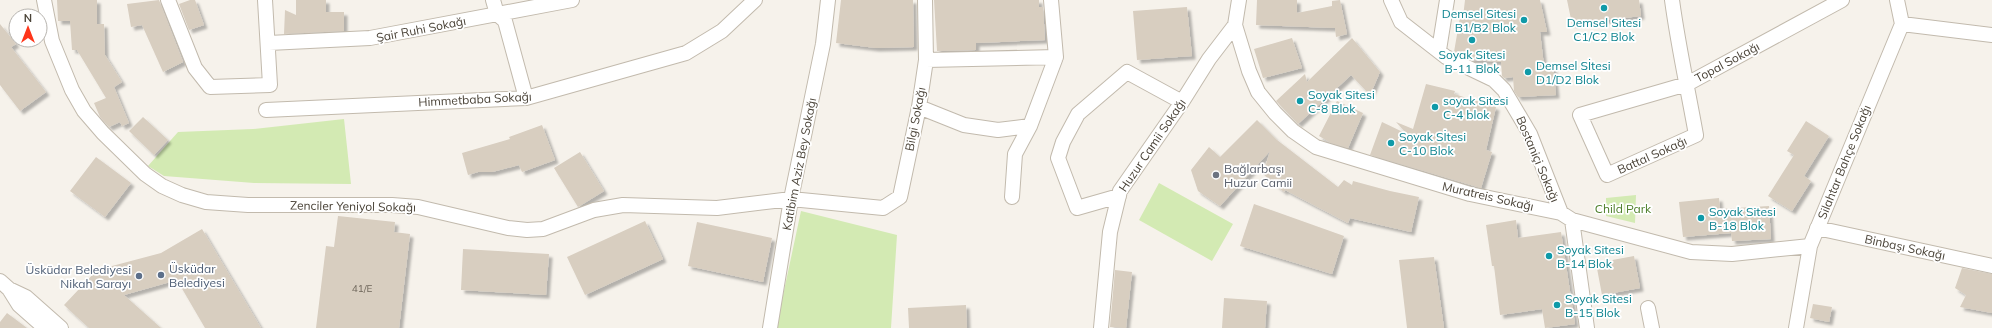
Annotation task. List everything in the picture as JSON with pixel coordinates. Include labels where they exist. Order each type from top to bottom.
[{"type":"street","name":"Zenciler Yeniyol Sokağı","points":[[44,0],[52,41],[72,90],[84,111],[145,174],[162,186],[182,195],[206,202],[248,205],[392,205],[418,207],[508,228],[526,230],[543,229],[594,210],[615,206],[717,208],[792,199]]},
{"type":"street","points":[[168,0],[195,68],[210,87],[270,84],[266,0]]},
{"type":"street","points":[[493,0],[497,14],[505,21],[526,98]]},
{"type":"street","name":"Şair Ruhi Sokağı","points":[[269,43],[370,38],[572,0]]},
{"type":"street","name":"Himmetbaba Sokağı","points":[[266,110],[526,98],[686,53],[722,32],[755,0]]},
{"type":"street","name":"Katibim Aziz Bey Sokağı","points":[[770,328],[792,199],[823,44],[828,0]]},
{"type":"street","name":"Bilgi Sokağı","points":[[792,199],[883,208],[900,197],[919,107],[926,60],[925,0]]},
{"type":"street","points":[[1012,196],[1015,154],[1030,126],[1056,57],[1051,0]]},
{"type":"street","points":[[1235,25],[1239,0]]},
{"type":"street","name":"Bostaniçi Sokağı","points":[[1391,0],[1401,22],[1439,50],[1446,57],[1494,80],[1504,90],[1530,134],[1567,216],[1587,328]]},
{"type":"street","points":[[1439,50],[1447,0]]},
{"type":"street","name":"Topal Sokağı","points":[[1672,0],[1677,38],[1687,84],[1842,0]]},
{"type":"street","points":[[1897,0],[1902,24],[1992,35]]},
{"type":"street","name":"Silahtar Bahçe Sokağı","points":[[1796,328],[1810,246],[1902,24]]},
{"type":"street","name":"Huzur Camii Sokağı","points":[[1101,328],[1110,232],[1119,196],[1209,59],[1235,25]]},
{"type":"street","name":"Muratreis Sokağı","points":[[1235,25],[1249,71],[1258,92],[1275,113],[1293,131],[1316,147],[1470,194],[1567,216],[1691,252],[1732,254],[1810,246]]},
{"type":"street","points":[[926,60],[1056,57]]},
{"type":"street","points":[[1119,196],[1077,208],[1058,158],[1063,142],[1078,114],[1127,72],[1182,102]]},
{"type":"street","name":"Battal Sokağı","points":[[1687,84],[1696,135],[1607,175],[1580,115],[1687,84]]},
{"type":"street","points":[[919,107],[964,125],[998,130],[1030,126]]},
{"type":"street","name":"Binbaşı Sokağı","points":[[1817,228],[1992,266]]},
{"type":"street","points":[[4,285],[19,306],[45,328]]},
{"type":"street","points":[[4,285],[26,297],[61,328]]},
{"type":"street","points":[[1648,308],[1652,328]]},
{"type":"green space","points":[[344,119],[351,184],[254,183],[164,176],[148,166],[178,132],[253,129]]},
{"type":"green space","points":[[1159,183],[1233,224],[1212,261],[1139,220]]},
{"type":"green space","name":"Child Park","points":[[1636,195],[1635,223],[1606,216],[1606,198]]},
{"type":"green space","points":[[801,211],[897,235],[891,328],[776,328]]},
{"type":"building","points":[[57,0],[97,0],[97,24],[104,24],[105,55],[122,82],[114,87],[129,123],[122,126],[120,122],[109,127],[100,117],[94,103],[106,98],[77,50],[72,50],[70,21],[58,21]]},
{"type":"building","points":[[159,0],[183,62],[163,72],[142,25],[131,27],[127,4]]},
{"type":"building","points":[[190,0],[195,0],[204,25],[189,30],[179,4]]},
{"type":"building","points":[[296,0],[326,0],[326,12],[344,12],[344,31],[284,34],[285,10],[296,15]]},
{"type":"building","points":[[841,0],[913,0],[914,47],[876,48],[836,43]]},
{"type":"building","points":[[934,0],[1039,0],[1039,7],[1043,7],[1045,40],[976,43],[976,50],[937,51]]},
{"type":"building","points":[[1257,0],[1297,0],[1297,13],[1332,6],[1332,1],[1340,0],[1347,34],[1336,37],[1335,28],[1256,25]]},
{"type":"building","points":[[1465,0],[1540,0],[1547,32],[1540,32],[1544,66],[1553,65],[1556,95],[1518,97],[1514,91],[1513,77],[1504,78],[1502,76],[1501,62],[1472,60],[1454,52],[1460,17],[1463,17]]},
{"type":"building","name":"Demsel Sitesi C1/C2 Blok","points":[[1567,0],[1639,0],[1641,16],[1572,24]]},
{"type":"building","points":[[1187,7],[1192,56],[1137,60],[1133,11]]},
{"type":"building","points":[[0,24],[8,34],[8,48],[12,48],[46,92],[20,111],[0,85]]},
{"type":"building","points":[[1292,38],[1302,68],[1263,78],[1254,49]]},
{"type":"building","points":[[1352,38],[1380,72],[1370,95],[1351,75],[1298,124],[1276,101],[1305,74],[1307,82]]},
{"type":"building","points":[[1426,84],[1455,91],[1454,94],[1496,107],[1486,150],[1492,152],[1481,188],[1370,155],[1382,122],[1407,134],[1396,122],[1413,129]]},
{"type":"building","points":[[1337,101],[1363,113],[1348,148],[1331,143],[1319,136]]},
{"type":"building","points":[[143,117],[168,140],[154,155],[129,131]]},
{"type":"building","points":[[1257,120],[1277,140],[1338,187],[1344,180],[1352,185],[1353,181],[1419,197],[1411,232],[1350,218],[1348,223],[1285,190],[1284,192],[1263,174],[1270,151],[1220,206],[1198,191],[1191,170],[1209,147],[1220,157]]},
{"type":"building","points":[[1806,121],[1829,136],[1804,176],[1811,181],[1792,211],[1768,196],[1794,155],[1787,151]]},
{"type":"building","points":[[542,125],[555,160],[522,172],[519,165],[492,172],[478,172],[468,175],[462,153],[510,139],[509,137]]},
{"type":"building","points":[[580,152],[604,191],[578,207],[554,168]]},
{"type":"building","points":[[96,157],[131,183],[105,217],[70,191]]},
{"type":"building","points":[[1719,198],[1720,209],[1769,206],[1771,239],[1732,241],[1731,233],[1683,237],[1679,202]]},
{"type":"building","points":[[1254,204],[1344,236],[1332,274],[1240,246]]},
{"type":"building","points":[[338,216],[395,222],[394,232],[410,234],[399,328],[316,328],[326,246],[334,247]]},
{"type":"building","points":[[1516,220],[1518,238],[1561,232],[1575,324],[1545,328],[1542,309],[1500,315],[1494,266],[1492,266],[1486,225]]},
{"type":"building","points":[[645,221],[663,259],[585,295],[567,257]]},
{"type":"building","points":[[697,222],[772,238],[763,282],[688,266]]},
{"type":"building","name":"Üsküdar Belediyesi","points":[[202,229],[261,328],[205,328],[177,280],[124,295],[161,328],[89,328],[64,305],[97,270],[161,253]]},
{"type":"building","points":[[463,249],[549,254],[546,295],[461,290]]},
{"type":"building","points":[[1634,256],[1640,288],[1602,295],[1596,263]]},
{"type":"building","points":[[1434,257],[1444,328],[1407,328],[1399,260]]},
{"type":"building","points":[[1962,268],[1992,274],[1992,313],[1960,307],[1966,295],[1955,288]]},
{"type":"building","points":[[1115,270],[1132,272],[1126,328],[1110,327]]},
{"type":"building","points":[[1224,298],[1267,301],[1265,328],[1222,328]]},
{"type":"building","points":[[1813,304],[1832,307],[1829,322],[1810,318]]},
{"type":"building","points":[[966,305],[967,328],[909,328],[908,308]]},
{"type":"building","points":[[7,313],[27,328],[0,328],[0,322]]},
{"type":"place","name":"Demsel Sitesi C1/C2 Blok","points":[[1604,8]]},
{"type":"place","name":"Demsel Sitesi B1/B2 Blok","points":[[1524,20]]},
{"type":"place","name":"Soyak Sitesi B-11 Blok","points":[[1472,40]]},
{"type":"place","name":"Demsel Sİtesi D1/D2 Blok","points":[[1528,72]]},
{"type":"place","name":"Soyak Sitesi C-8 Blok","points":[[1300,101]]},
{"type":"place","name":"soyak Sitesi C-4 blok","points":[[1435,107]]},
{"type":"place","name":"Soyak Sİtesi C-10 Blok","points":[[1391,143]]},
{"type":"place","name":"Bağlarbaşı Huzur Camii","points":[[1216,175]]},
{"type":"place","name":"Soyak Sitesi B-18 Blok","points":[[1701,218]]},
{"type":"place","name":"Soyak Sitesi B-14 Blok","points":[[1549,256]]},
{"type":"place","name":"Üsküdar Belediyesi","points":[[161,275]]},
{"type":"place","name":"Üsküdar Belediyesi Nikah Sarayı","points":[[139,276]]},
{"type":"place","name":"Soyak Sitesi B-15 Blok","points":[[1557,305]]}]
